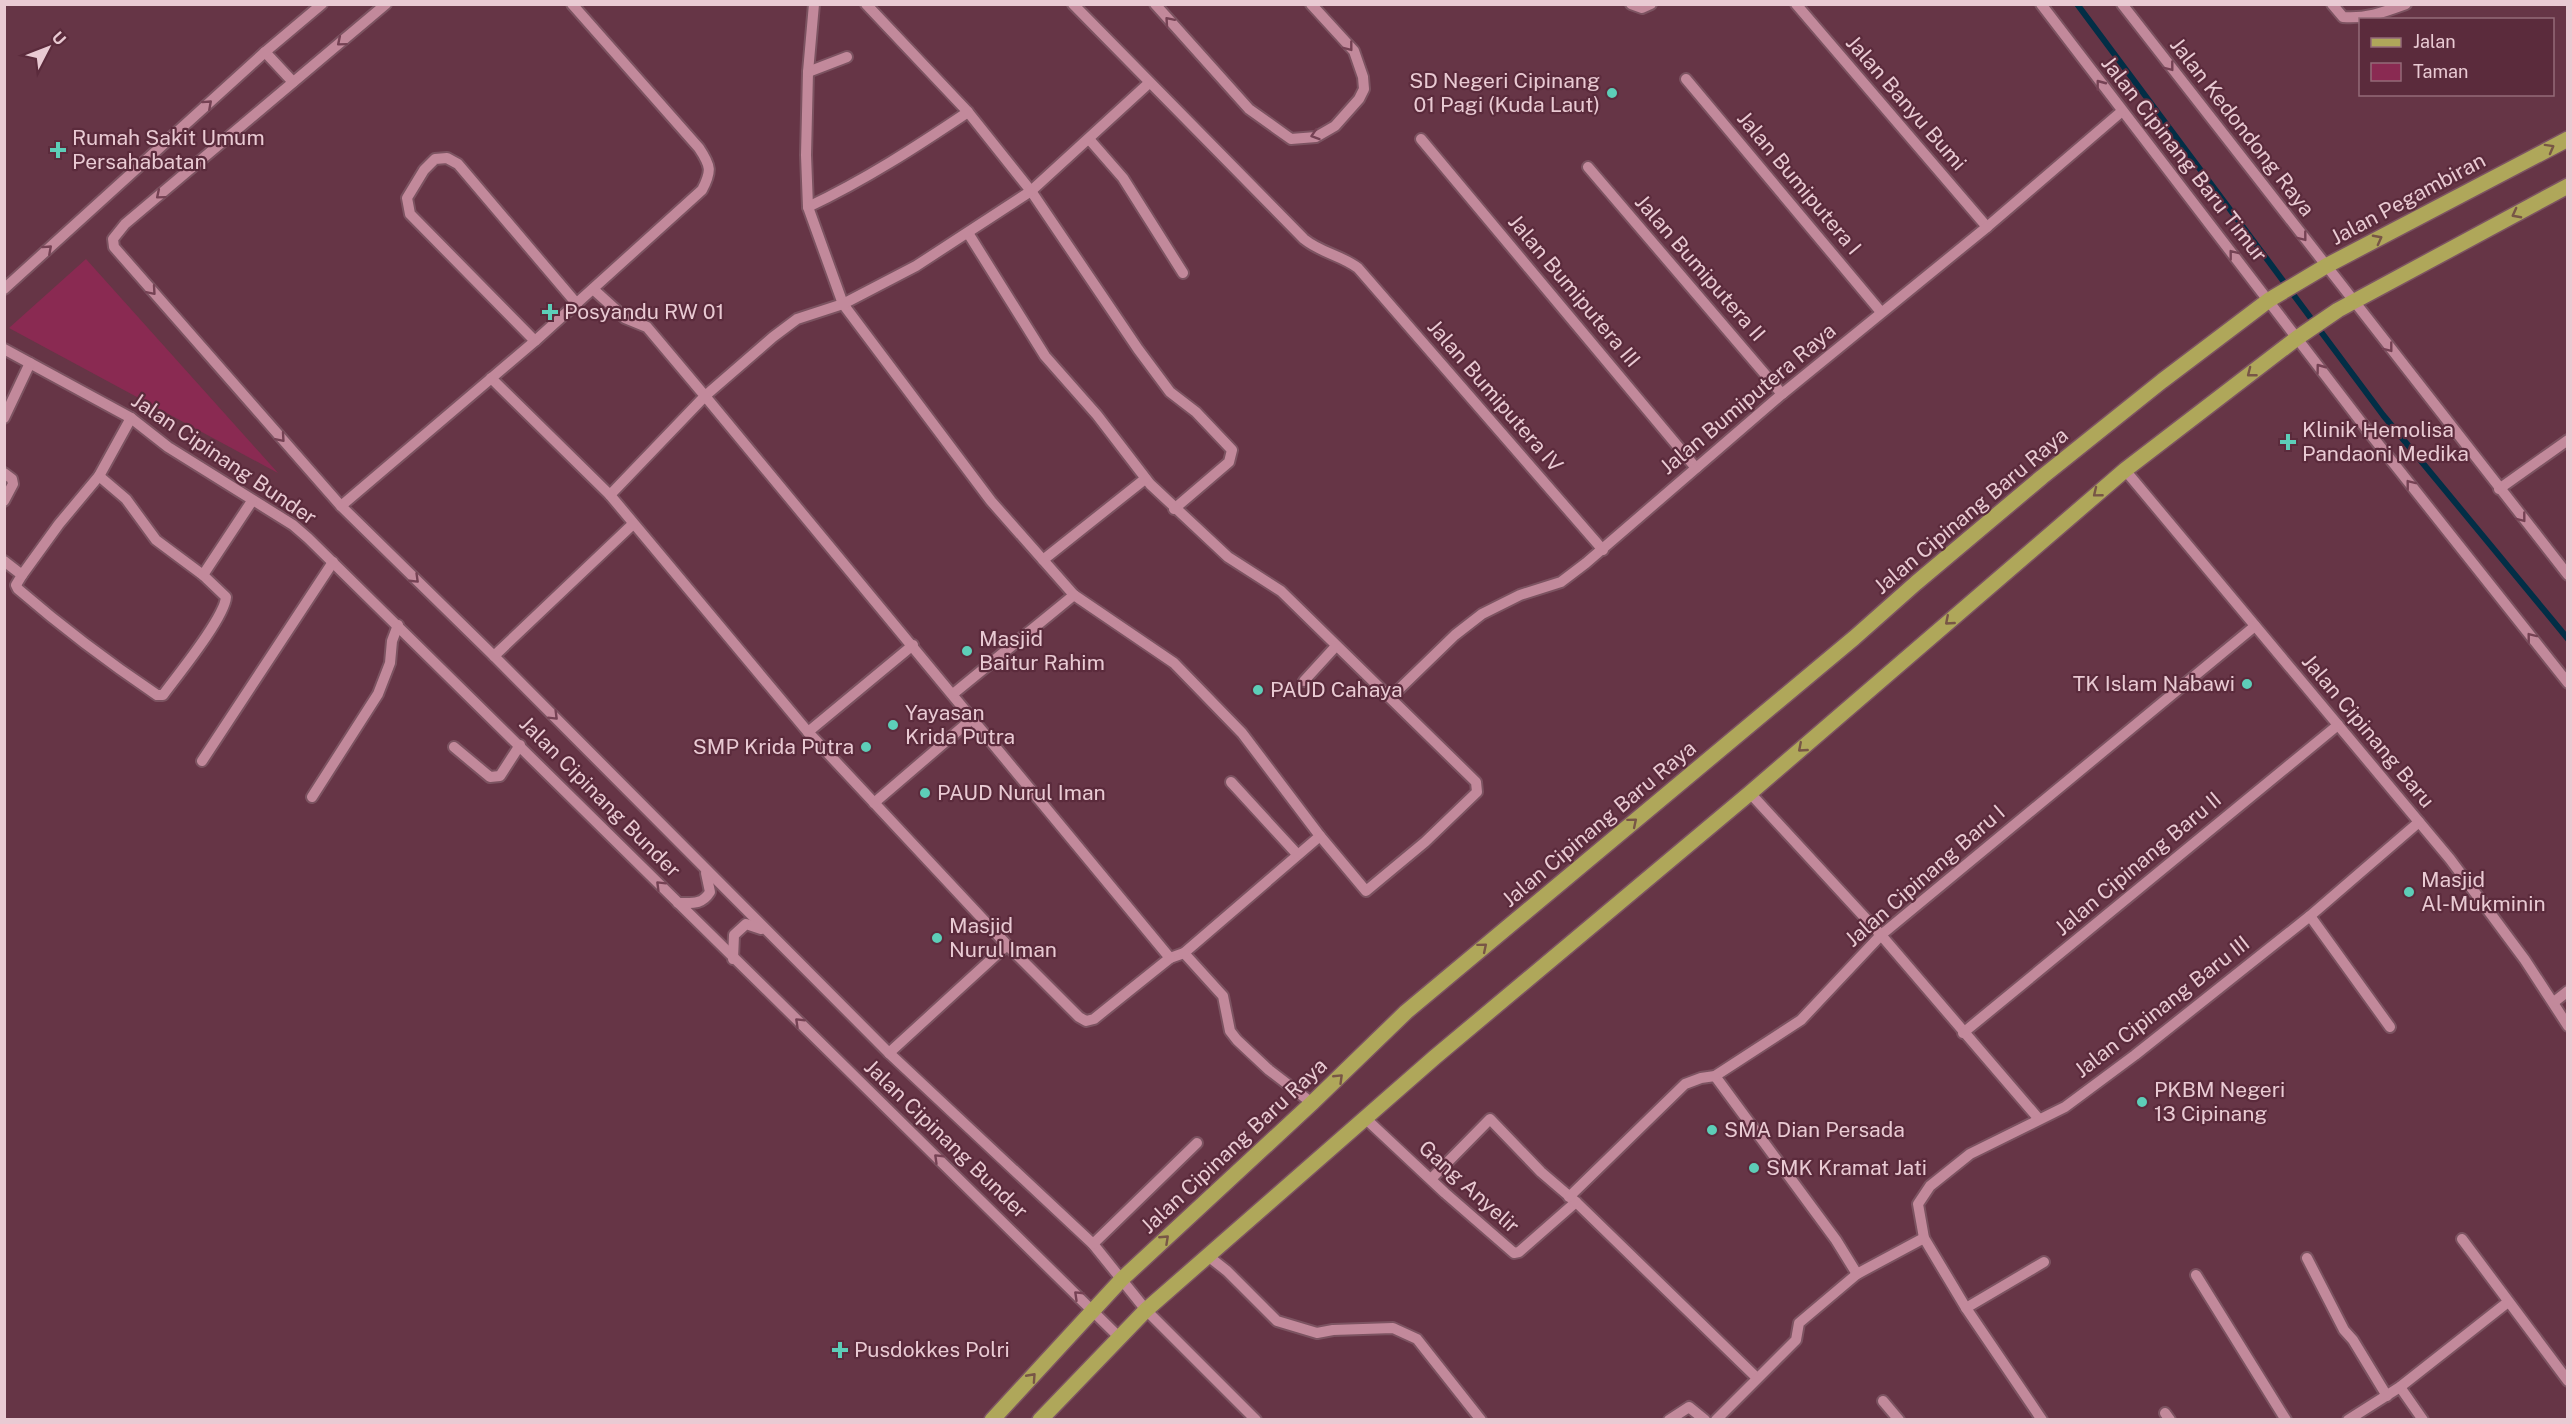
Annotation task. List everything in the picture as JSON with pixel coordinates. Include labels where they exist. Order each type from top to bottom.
[{"type":"main road","name":"Jalan Pegambiran","points":[[2269,300],[2326,266],[2568,139]]},
{"type":"main road","points":[[1040,1419],[1146,1310],[1365,1118],[1750,793],[2125,470],[2303,334],[2338,310],[2568,186]]},
{"type":"main road","name":"Jalan Cipinang Baru Raya","points":[[992,1419],[1122,1279],[1312,1103],[1406,1012],[2097,433],[2269,300]]},
{"type":"street","points":[[4,289],[264,52],[322,4]]},
{"type":"street","points":[[264,52],[293,82],[386,4]]},
{"type":"street","points":[[340,506],[577,304],[702,190],[709,176],[709,163],[699,148],[572,4]]},
{"type":"street","points":[[814,4],[808,72],[806,155],[808,207],[843,304],[991,501],[1074,595],[1174,663],[1242,732],[1320,836],[1366,891],[1425,842],[1477,792],[1476,782],[1281,591],[1228,557],[1174,509],[1145,479],[1097,415],[1046,356],[968,233]]},
{"type":"street","points":[[866,4],[968,112],[1031,191],[1138,349],[1170,392],[1196,412],[1232,450],[1229,462],[1174,509]]},
{"type":"street","points":[[610,495],[705,396],[772,337],[797,319],[843,304],[916,266],[1031,191],[1149,83],[1073,4]]},
{"type":"street","points":[[1155,4],[1249,110],[1291,139],[1316,137],[1335,126],[1359,99],[1364,89],[1354,51],[1311,4]]},
{"type":"street","name":"Jalan Banyu Bumi","points":[[1796,4],[1987,227]]},
{"type":"street","name":"Jalan Cipinang Baru Timur","points":[[2041,4],[2121,112],[2269,300],[2303,334],[2568,683]]},
{"type":"street","name":"Jalan Kedondong Raya","points":[[2121,4],[2568,575]]},
{"type":"street","points":[[2332,4],[2343,17],[2369,17],[2406,4]]},
{"type":"street","points":[[808,72],[847,57]]},
{"type":"street","name":"Jalan Bumiputera I","points":[[1686,79],[1881,312]]},
{"type":"street","name":"Jalan Cipinang Bunder","points":[[293,82],[125,224],[113,239],[114,247],[340,506],[494,656],[765,931],[889,1053],[1093,1244],[1146,1310],[1256,1419]]},
{"type":"street","name":"Jalan Bumiputera IV","points":[[1149,83],[1304,239],[1320,251],[1338,256],[1358,268],[1602,550]]},
{"type":"street","points":[[808,207],[855,184],[918,147],[968,112]]},
{"type":"street","name":"Jalan Bumiputera Raya","points":[[1391,697],[1455,635],[1482,614],[1520,595],[1561,582],[1602,550],[1782,394],[1987,227],[2121,112]]},
{"type":"street","points":[[1089,139],[1124,178],[1183,273]]},
{"type":"street","name":"Jalan Bumiputera III","points":[[1422,139],[1696,468]]},
{"type":"street","points":[[535,341],[410,214],[407,198],[424,170],[435,159],[447,158],[458,164],[577,304]]},
{"type":"street","name":"Jalan Bumiputera II","points":[[1588,168],[1782,394]]},
{"type":"street","points":[[593,289],[625,318],[648,327],[1170,958]]},
{"type":"street","name":"Jalan Cipinang Bunder","points":[[4,349],[131,418],[168,447],[292,525],[398,625],[733,958],[1119,1336]]},
{"type":"street","points":[[4,418],[30,363]]},
{"type":"street","points":[[491,378],[610,495],[808,732],[1007,945],[1086,1021],[1094,1019],[1170,958],[1184,953],[1320,836]]},
{"type":"street","points":[[99,476],[126,499],[156,540],[203,575],[226,597],[225,604],[170,686],[160,696],[104,660],[26,596],[16,585],[59,524],[99,476],[131,418]]},
{"type":"street","points":[[2499,489],[2568,441]]},
{"type":"street","name":"Jalan Cipinang Baru","points":[[2125,470],[2457,868],[2554,1002],[2568,1026]]},
{"type":"street","points":[[4,472],[14,484],[4,501]]},
{"type":"street","points":[[1043,560],[1145,479]]},
{"type":"street","points":[[203,575],[252,501]]},
{"type":"street","points":[[494,656],[633,524]]},
{"type":"street","points":[[4,561],[22,575]]},
{"type":"street","points":[[202,761],[333,562]]},
{"type":"street","points":[[952,693],[1074,595]]},
{"type":"street","points":[[312,797],[378,694],[390,663],[398,625]]},
{"type":"street","name":"Jalan Cipinang Baru I","points":[[1573,1199],[1685,1084],[1701,1078],[1715,1077],[1801,1020],[1881,935],[2255,626]]},
{"type":"street","points":[[808,732],[913,645]]},
{"type":"street","points":[[1304,681],[1336,646]]},
{"type":"street","points":[[874,803],[973,718]]},
{"type":"street","name":"Jalan Cipinang Baru II","points":[[1963,1033],[2338,725]]},
{"type":"street","points":[[454,747],[494,778],[500,776],[520,745]]},
{"type":"street","points":[[1231,782],[1297,854]]},
{"type":"street","points":[[1750,793],[1881,935],[2038,1118]]},
{"type":"street","name":"Jalan Cipinang Baru III","points":[[1924,1238],[1918,1204],[1930,1186],[1970,1154],[2038,1118],[2065,1107],[2135,1055],[2310,916],[2419,822]]},
{"type":"street","points":[[678,903],[701,903],[708,896],[710,883],[705,870]]},
{"type":"street","points":[[2310,916],[2390,1027]]},
{"type":"street","points":[[733,958],[732,941],[740,928],[750,924],[765,931]]},
{"type":"street","points":[[889,1053],[1007,945]]},
{"type":"street","points":[[1184,953],[1223,996],[1230,1031],[1237,1040],[1269,1070],[1312,1103]]},
{"type":"street","points":[[2554,1002],[2568,991]]},
{"type":"street","points":[[1715,1077],[1818,1215],[1857,1274]]},
{"type":"street","name":"Gang Anyelir","points":[[1365,1118],[1514,1253],[1519,1252],[1573,1199]]},
{"type":"street","points":[[1431,1179],[1490,1119],[1540,1172],[1573,1199],[1757,1378]]},
{"type":"street","points":[[1093,1244],[1197,1143]]},
{"type":"street","points":[[1716,1419],[1796,1340],[1799,1323],[1857,1274],[1924,1238],[1966,1308],[2042,1419]]},
{"type":"street","points":[[2462,1239],[2568,1381]]},
{"type":"street","points":[[1208,1256],[1227,1270],[1277,1321],[1317,1333],[1333,1330],[1393,1328],[1417,1339],[1481,1419]]},
{"type":"street","points":[[2307,1258],[2343,1330],[2353,1340],[2386,1396]]},
{"type":"street","points":[[1966,1308],[2044,1262]]},
{"type":"street","points":[[2196,1275],[2286,1419]]},
{"type":"street","points":[[2348,1419],[2400,1387],[2508,1302]]},
{"type":"street","points":[[2400,1387],[2422,1419]]},
{"type":"street","points":[[1883,1401],[1899,1419]]},
{"type":"street","points":[[1669,1419],[1691,1407],[1704,1419]]},
{"type":"green space","points":[[86,259],[278,473],[9,328]]},
{"type":"waterway","points":[[2077,4],[2383,415],[2568,639]]},
{"type":"place","name":"SD Negeri Cipinang 01 Pagi (Kuda Laut)","points":[[1612,93]]},
{"type":"place","name":"Rumah Sakit Umum Persahabatan","points":[[58,150]]},
{"type":"place","name":"Posyandu RW 01","points":[[550,312]]},
{"type":"place","name":"Klinik Hemolisa Pandaoni Medika","points":[[2288,442]]},
{"type":"place","name":"Masjid Baitur Rahim","points":[[967,651]]},
{"type":"place","name":"TK Islam Nabawi","points":[[2247,684]]},
{"type":"place","name":"PAUD Cahaya","points":[[1258,690]]},
{"type":"place","name":"Yayasan Krida Putra","points":[[893,725]]},
{"type":"place","name":"SMP Krida Putra","points":[[866,747]]},
{"type":"place","name":"PAUD Nurul Iman","points":[[925,793]]},
{"type":"place","name":"Masjid Al-Mukminin","points":[[2409,892]]},
{"type":"place","name":"Masjid Nurul Iman","points":[[937,938]]},
{"type":"place","name":"PKBM Negeri 13 Cipinang","points":[[2142,1102]]},
{"type":"place","name":"SMA Dian Persada","points":[[1712,1130]]},
{"type":"place","name":"SMK Kramat Jati","points":[[1754,1168]]},
{"type":"place","name":"Pusdokkes Polri","points":[[840,1350]]}]
